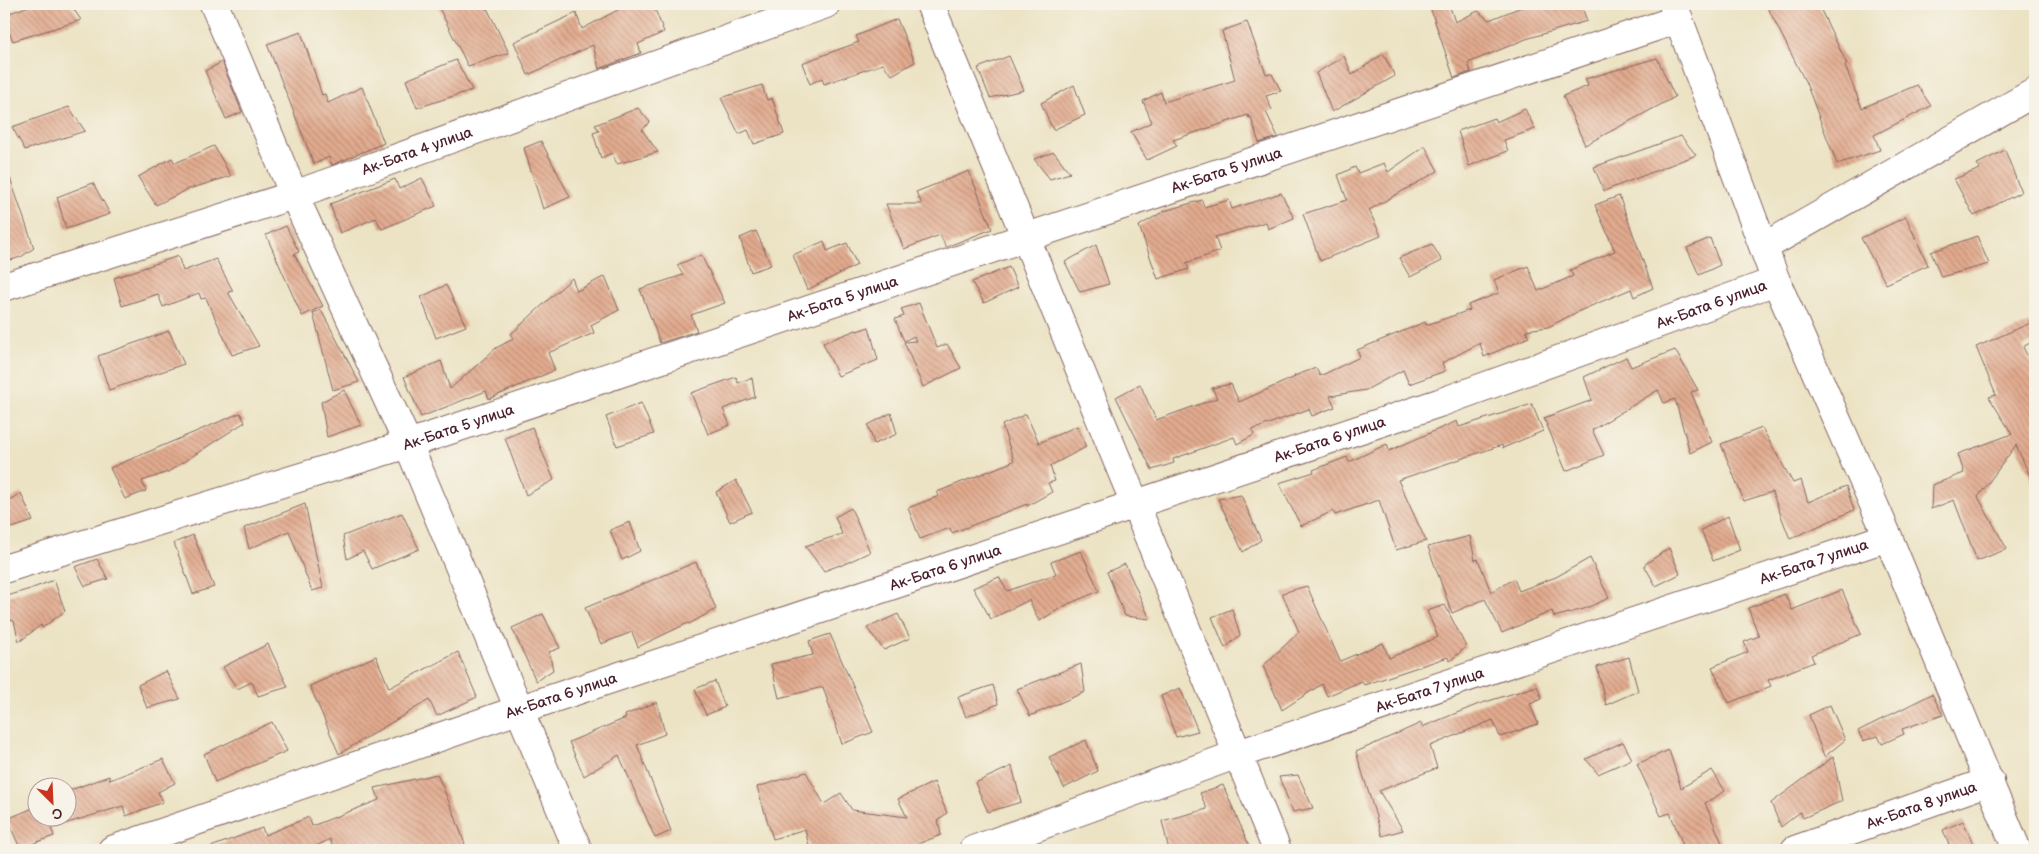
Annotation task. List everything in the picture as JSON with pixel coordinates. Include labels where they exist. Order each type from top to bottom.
[{"type":"street","points":[[214,4],[294,195],[408,444],[578,850]]},
{"type":"street","name":"Ак-Бата 4 улица","points":[[4,287],[294,195],[826,4]]},
{"type":"street","points":[[930,4],[1277,850]]},
{"type":"street","points":[[1676,12],[1776,281],[1888,537],[2017,850]]},
{"type":"street","name":"Ак-Бата 5 улица","points":[[4,569],[408,444],[1027,237],[1676,12]]},
{"type":"street","points":[[1764,247],[2035,92]]},
{"type":"street","name":"Ак-Бата 6 улица","points":[[112,850],[518,710],[1439,403],[1776,281]]},
{"type":"street","name":"Ак-Бата 7 улица","points":[[973,850],[1238,754],[1888,537]]},
{"type":"street","name":"Ак-Бата 8 улица","points":[[1795,850],[1990,781]]},
{"type":"building","points":[[35,4],[70,4],[81,20],[13,41],[4,22],[4,15]]},
{"type":"building","points":[[437,4],[485,4],[509,53],[468,66]]},
{"type":"building","points":[[629,4],[653,4],[664,32],[638,44],[641,53],[599,69],[593,45],[528,75],[514,42],[576,13],[582,29]]},
{"type":"building","points":[[1429,4],[1449,4],[1455,22],[1478,11],[1489,20],[1529,4],[1581,4],[1587,21],[1526,39],[1468,63],[1471,72],[1454,78]]},
{"type":"building","points":[[1766,4],[1818,4],[1847,64],[1845,66],[1862,108],[1917,85],[1931,106],[1874,135],[1880,150],[1837,164],[1806,83]]},
{"type":"building","points":[[897,19],[915,62],[892,75],[883,64],[824,84],[822,78],[810,84],[802,63],[859,42],[856,36]]},
{"type":"building","points":[[1247,22],[1266,74],[1272,74],[1281,91],[1266,96],[1272,110],[1266,112],[1278,137],[1259,143],[1251,117],[1249,118],[1248,115],[1173,140],[1177,146],[1147,160],[1131,132],[1152,122],[1143,101],[1161,92],[1164,102],[1235,80],[1222,31]]},
{"type":"building","points":[[301,32],[322,95],[325,94],[328,103],[362,87],[384,143],[332,165],[329,157],[314,164],[267,44]]},
{"type":"building","points":[[1383,54],[1395,76],[1332,112],[1316,73],[1344,56],[1352,75]]},
{"type":"building","points":[[1009,56],[1024,90],[990,98],[978,68]]},
{"type":"building","points":[[1657,58],[1675,97],[1585,145],[1563,96],[1588,86],[1585,79]]},
{"type":"building","points":[[456,60],[472,90],[417,108],[406,80]]},
{"type":"building","points":[[222,62],[242,112],[226,119],[205,71]]},
{"type":"building","points":[[762,85],[767,100],[772,98],[784,134],[754,144],[748,130],[739,134],[721,98]]},
{"type":"building","points":[[1074,85],[1085,115],[1053,130],[1041,103]]},
{"type":"building","points":[[69,107],[85,131],[25,150],[12,127]]},
{"type":"building","points":[[638,108],[650,122],[642,130],[658,152],[617,164],[612,153],[601,158],[593,133],[599,131],[595,125]]},
{"type":"building","points":[[1525,109],[1535,129],[1504,140],[1508,151],[1469,166],[1458,131],[1494,118],[1496,122]]},
{"type":"building","points":[[1681,136],[1696,155],[1604,191],[1594,167]]},
{"type":"building","points":[[541,141],[570,197],[543,209],[524,148]]},
{"type":"building","points":[[214,146],[231,176],[189,189],[156,205],[138,177],[172,158],[175,163]]},
{"type":"building","points":[[1425,146],[1438,171],[1369,210],[1381,236],[1320,261],[1303,214],[1347,200],[1338,175],[1355,167],[1358,173],[1384,163],[1388,172]]},
{"type":"building","points":[[2005,150],[2021,192],[1974,216],[1954,179],[1980,169],[1977,164]]},
{"type":"building","points":[[1054,152],[1070,173],[1050,179],[1034,159]]},
{"type":"building","points":[[7,169],[34,248],[21,257],[4,262],[4,170]]},
{"type":"building","points":[[969,171],[992,229],[946,247],[940,235],[904,249],[886,204],[922,204],[916,192]]},
{"type":"building","points":[[422,178],[436,206],[382,229],[376,218],[340,233],[330,204],[395,179],[399,189]]},
{"type":"building","points":[[93,183],[110,214],[66,229],[57,197]]},
{"type":"building","points":[[1281,193],[1294,218],[1268,229],[1266,222],[1215,237],[1220,251],[1186,263],[1189,269],[1158,279],[1139,226],[1164,211],[1202,200],[1204,207],[1229,200],[1232,209]]},
{"type":"building","points":[[1619,196],[1653,288],[1634,297],[1631,289],[1577,312],[1548,327],[1526,330],[1529,337],[1484,357],[1480,343],[1442,363],[1445,371],[1409,384],[1403,370],[1366,390],[1330,396],[1335,407],[1312,416],[1309,409],[1252,430],[1254,435],[1237,444],[1234,437],[1173,459],[1174,463],[1152,470],[1116,397],[1140,384],[1156,420],[1217,398],[1212,388],[1231,384],[1239,402],[1294,376],[1316,368],[1320,376],[1360,357],[1357,350],[1425,322],[1426,325],[1470,310],[1468,305],[1499,293],[1494,280],[1528,266],[1538,291],[1573,276],[1570,270],[1615,251],[1595,205]]},
{"type":"building","points":[[1906,217],[1928,265],[1886,284],[1861,238]]},
{"type":"building","points":[[286,226],[299,252],[294,254],[323,306],[302,316],[266,235]]},
{"type":"building","points":[[756,231],[771,265],[751,272],[740,238]]},
{"type":"building","points":[[1977,236],[1989,264],[1941,277],[1931,252]]},
{"type":"building","points":[[1710,238],[1720,265],[1699,275],[1687,248]]},
{"type":"building","points":[[824,241],[827,251],[847,243],[857,265],[807,290],[793,255]]},
{"type":"building","points":[[1432,244],[1442,261],[1410,277],[1399,258]]},
{"type":"building","points":[[1096,245],[1109,284],[1080,292],[1065,262]]},
{"type":"building","points":[[701,255],[725,303],[691,315],[697,331],[660,343],[640,289],[683,275],[677,265]]},
{"type":"building","points":[[178,256],[183,271],[216,259],[233,291],[228,292],[259,346],[232,355],[206,298],[201,299],[199,293],[163,307],[158,294],[122,306],[114,278]]},
{"type":"building","points":[[1009,267],[1018,287],[984,303],[972,282]]},
{"type":"building","points":[[605,276],[619,310],[591,325],[594,333],[548,353],[555,370],[489,399],[486,391],[421,417],[404,377],[441,361],[450,389],[496,348],[513,339],[511,334],[572,278],[577,291]]},
{"type":"building","points":[[446,285],[466,326],[436,338],[421,297]]},
{"type":"building","points":[[919,303],[937,348],[947,344],[961,368],[923,387],[904,342],[916,341],[914,336],[904,341],[895,319],[904,316],[901,309]]},
{"type":"building","points":[[321,310],[359,382],[333,390],[313,313]]},
{"type":"building","points":[[2035,321],[2035,340],[2023,347],[2035,371],[2035,487],[2016,445],[1978,497],[2007,549],[1977,561],[1954,500],[1931,509],[1932,485],[1964,473],[1958,454],[2012,434],[1989,397],[1996,395],[1976,347]]},
{"type":"building","points":[[869,327],[878,360],[838,376],[823,343]]},
{"type":"building","points":[[169,331],[184,364],[109,390],[98,356]]},
{"type":"building","points":[[1675,350],[1698,390],[1691,392],[1712,442],[1690,453],[1675,399],[1664,403],[1658,390],[1592,430],[1604,455],[1566,471],[1544,418],[1592,400],[1584,377],[1626,357],[1631,367]]},
{"type":"building","points":[[736,377],[738,383],[752,378],[755,397],[723,409],[730,425],[708,434],[691,393]]},
{"type":"building","points":[[344,390],[361,425],[327,437],[321,402]]},
{"type":"building","points":[[641,403],[654,434],[617,446],[606,417]]},
{"type":"building","points":[[1532,404],[1543,431],[1503,448],[1502,445],[1398,480],[1426,541],[1396,550],[1379,500],[1335,515],[1333,511],[1301,526],[1279,483],[1314,472],[1313,470],[1347,457],[1349,462],[1387,444],[1389,451],[1457,421],[1459,427]]},
{"type":"building","points":[[240,413],[245,422],[168,472],[142,481],[146,491],[125,499],[110,468]]},
{"type":"building","points":[[891,413],[897,434],[874,444],[868,425]]},
{"type":"building","points":[[1026,414],[1039,443],[1077,426],[1086,447],[1050,466],[1055,481],[1048,483],[1052,492],[1027,506],[1027,504],[952,533],[950,528],[920,539],[908,508],[939,496],[937,492],[1014,461],[1002,425]]},
{"type":"building","points":[[532,427],[554,480],[526,495],[505,438]]},
{"type":"building","points":[[1762,428],[1793,483],[1801,480],[1808,502],[1846,486],[1854,510],[1790,539],[1772,492],[1744,501],[1721,444]]},
{"type":"building","points":[[736,480],[752,512],[730,522],[716,492]]},
{"type":"building","points":[[21,493],[33,521],[12,528],[4,518],[4,503]]},
{"type":"building","points":[[1241,495],[1261,540],[1243,552],[1218,499]]},
{"type":"building","points":[[305,504],[323,588],[312,591],[289,531],[249,549],[244,528]]},
{"type":"building","points":[[851,508],[870,552],[824,571],[805,546],[842,534],[835,517]]},
{"type":"building","points":[[402,513],[419,549],[372,569],[363,551],[347,559],[343,536]]},
{"type":"building","points":[[1728,516],[1740,550],[1713,561],[1701,530]]},
{"type":"building","points":[[630,522],[640,551],[622,560],[610,530]]},
{"type":"building","points":[[193,535],[214,587],[193,594],[174,543]]},
{"type":"building","points":[[1470,536],[1475,560],[1478,559],[1491,592],[1514,579],[1519,591],[1556,577],[1590,558],[1609,598],[1584,609],[1554,617],[1552,611],[1502,633],[1485,599],[1452,613],[1428,547]]},
{"type":"building","points":[[1669,548],[1680,574],[1656,586],[1644,565]]},
{"type":"building","points":[[1081,551],[1099,591],[1068,604],[1039,621],[1029,600],[991,619],[973,588],[999,577],[1007,591],[1056,574],[1051,562]]},
{"type":"building","points":[[97,559],[108,579],[85,586],[75,567]]},
{"type":"building","points":[[696,562],[716,609],[689,624],[638,647],[632,632],[601,644],[585,608]]},
{"type":"building","points":[[1125,564],[1150,619],[1125,616],[1107,572]]},
{"type":"building","points":[[54,580],[65,611],[42,628],[41,625],[19,642],[14,621],[8,620],[4,609],[4,597]]},
{"type":"building","points":[[1307,586],[1340,661],[1383,643],[1389,658],[1438,637],[1427,611],[1445,605],[1466,647],[1450,661],[1448,657],[1364,685],[1362,681],[1327,696],[1322,684],[1282,710],[1263,666],[1299,632],[1282,593]]},
{"type":"building","points":[[1842,590],[1861,634],[1811,655],[1814,662],[1768,680],[1771,686],[1729,703],[1712,667],[1748,652],[1744,642],[1759,636],[1748,608],[1785,594],[1792,610]]},
{"type":"building","points":[[1232,609],[1240,635],[1225,648],[1212,617]]},
{"type":"building","points":[[543,614],[560,648],[549,652],[553,670],[536,681],[512,628]]},
{"type":"building","points":[[898,614],[910,638],[884,650],[867,628]]},
{"type":"building","points":[[830,634],[873,732],[842,744],[823,687],[779,698],[771,664],[813,655],[809,641]]},
{"type":"building","points":[[268,644],[288,687],[258,696],[252,682],[237,689],[223,667]]},
{"type":"building","points":[[458,652],[477,697],[437,716],[429,700],[339,754],[310,686],[376,656],[389,688]]},
{"type":"building","points":[[1629,657],[1638,691],[1606,705],[1597,667]]},
{"type":"building","points":[[1081,664],[1085,692],[1030,716],[1017,689]]},
{"type":"building","points":[[166,671],[180,699],[147,708],[138,685]]},
{"type":"building","points":[[715,681],[725,707],[706,715],[695,689]]},
{"type":"building","points":[[993,685],[998,704],[966,717],[958,697]]},
{"type":"building","points":[[1537,686],[1542,699],[1530,704],[1538,724],[1500,737],[1493,720],[1430,746],[1437,768],[1379,791],[1403,830],[1382,836],[1356,752],[1421,723],[1422,727],[1479,704]]},
{"type":"building","points":[[1180,688],[1198,731],[1176,737],[1161,696]]},
{"type":"building","points":[[1932,694],[1943,715],[1902,729],[1904,734],[1882,744],[1878,736],[1863,741],[1858,731]]},
{"type":"building","points":[[657,702],[665,734],[637,745],[671,831],[655,838],[619,755],[584,776],[569,742],[626,718],[625,715]]},
{"type":"building","points":[[1830,705],[1845,740],[1824,757],[1809,715]]},
{"type":"building","points":[[272,722],[287,751],[215,782],[204,754]]},
{"type":"building","points":[[1086,740],[1098,771],[1064,788],[1049,757]]},
{"type":"building","points":[[1623,742],[1632,759],[1598,774],[1586,759]]},
{"type":"building","points":[[1669,750],[1681,788],[1712,770],[1725,791],[1705,803],[1725,850],[1685,850],[1670,813],[1661,816],[1637,764]]},
{"type":"building","points":[[1833,757],[1842,801],[1803,818],[1800,812],[1781,827],[1771,803]]},
{"type":"building","points":[[163,759],[175,783],[158,792],[163,802],[126,816],[123,806],[78,820],[78,787],[109,776],[110,780]]},
{"type":"building","points":[[1012,766],[1021,802],[988,812],[975,783]]},
{"type":"building","points":[[806,772],[824,804],[841,793],[852,810],[907,817],[898,799],[934,782],[947,813],[938,820],[941,835],[902,850],[810,850],[805,829],[773,839],[757,787]]},
{"type":"building","points":[[437,774],[467,850],[334,850],[330,839],[309,850],[209,850],[208,848],[262,828],[265,835],[309,817],[312,826],[379,800],[375,788]]},
{"type":"building","points":[[1298,775],[1313,808],[1293,812],[1279,777]]},
{"type":"building","points":[[1223,785],[1251,850],[1169,850],[1162,821],[1207,809],[1200,793]]},
{"type":"building","points":[[28,810],[28,826],[58,826],[51,828],[54,836],[20,848],[7,819]]},
{"type":"building","points":[[1963,821],[1976,850],[1951,850],[1943,830]]}]
